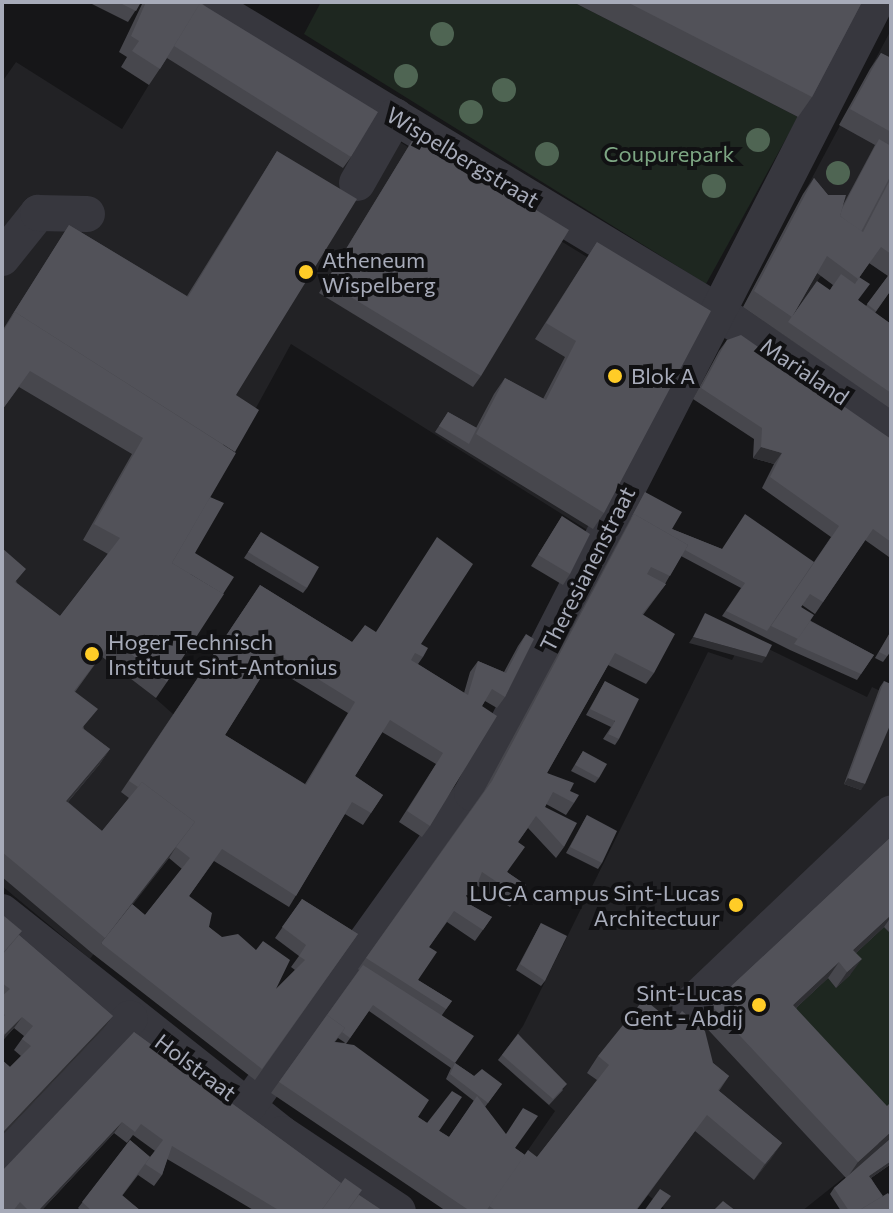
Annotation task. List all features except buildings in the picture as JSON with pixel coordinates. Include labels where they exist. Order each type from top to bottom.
[{"type":"street","name":"Wispelbergstraat","points":[[205,2],[720,313]]},
{"type":"street","name":"Theresianenstraat","points":[[248,1106],[472,793],[720,313],[876,2]]},
{"type":"street","points":[[357,183],[395,116]]},
{"type":"street","points":[[2,258],[38,213],[87,214]]},
{"type":"street","name":"Marialand","points":[[720,313],[891,429]]},
{"type":"street","points":[[687,1008],[891,814]]},
{"type":"street","name":"Holstraat","points":[[2,912],[130,1018],[248,1106],[349,1192],[398,1211]]},
{"type":"street","points":[[2,1155],[130,1018]]},
{"type":"shaded area","name":"Atheneum Wispelberg","points":[[192,14],[595,262],[592,533],[291,344],[158,587],[209,611],[155,698],[200,738],[128,907],[90,959],[2,886],[2,82],[16,62],[122,129]]},
{"type":"shaded area","points":[[891,30],[891,278],[869,263],[847,295],[821,276],[780,333],[743,307]]},
{"type":"shaded area","name":"LUCA campus Sint-Lucas Architectuur","points":[[744,637],[867,697],[872,687],[891,696],[891,1140],[802,1211],[667,1211],[648,1195],[635,1211],[486,1211],[555,1111],[498,1060],[523,1026],[708,652],[732,660]]},
{"type":"green space","name":"Coupurepark","points":[[321,2],[573,2],[798,117],[706,284],[304,34]]},
{"type":"green space","points":[[884,927],[891,934],[891,1108],[876,1122],[782,1021],[828,978],[836,988],[850,975],[842,966]]},
{"type":"place","name":"Atheneum Wispelberg","points":[[306,272]]},
{"type":"place","name":"Blok A","points":[[615,376]]},
{"type":"place","name":"Hoger Technisch Instituut Sint-Antonius","points":[[92,654]]},
{"type":"place","name":"LUCA campus Sint-Lucas Architectuur","points":[[736,905]]},
{"type":"place","name":"Sint-Lucas Gent - Abdij","points":[[759,1005]]}]
